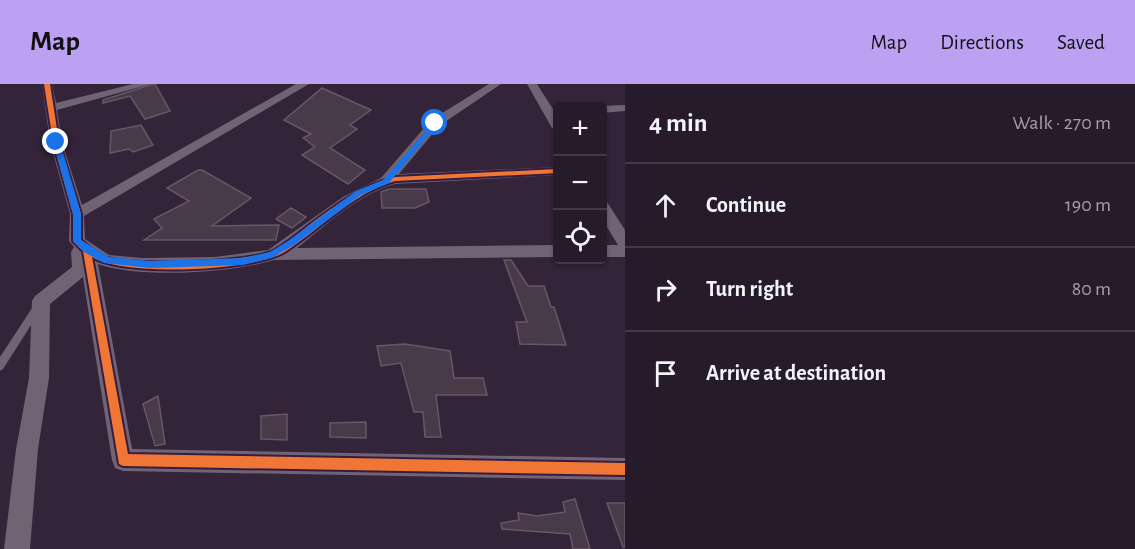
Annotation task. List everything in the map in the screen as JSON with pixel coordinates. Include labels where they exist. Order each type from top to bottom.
[{"type":"street","points":[[48,84],[56,142],[77,214],[123,460],[625,469]]},
{"type":"street","points":[[51,108],[146,84]]},
{"type":"street","points":[[77,214],[304,84]]},
{"type":"street","points":[[386,181],[435,123],[496,84]]},
{"type":"street","points":[[532,84],[553,110]]},
{"type":"street","points":[[607,110],[625,108]]},
{"type":"street","points":[[272,254],[291,243],[359,193],[386,181],[553,171]]},
{"type":"street","points":[[605,210],[625,243]]},
{"type":"street","points":[[82,245],[107,261],[150,264],[243,261],[272,254],[553,251]]},
{"type":"street","points":[[17,549],[27,449],[39,378],[41,301],[81,270],[82,245]]},
{"type":"street","points":[[607,251],[625,251]]},
{"type":"lane","points":[[0,366],[41,301]]},
{"type":"building","points":[[153,84],[170,111],[145,119],[130,96],[103,103],[103,100]]},
{"type":"building","points":[[322,88],[371,110],[350,125],[357,129],[330,148],[365,170],[348,184],[302,155],[315,147],[303,138],[311,134],[284,120]]},
{"type":"building","points":[[141,125],[153,145],[133,152],[129,149],[110,153],[111,131]]},
{"type":"building","points":[[198,170],[202,170],[251,198],[212,226],[279,225],[276,240],[144,240],[162,228],[154,219],[189,201],[167,188]]},
{"type":"building","points":[[389,189],[426,189],[429,202],[415,208],[382,208],[381,192]]},
{"type":"building","points":[[291,208],[306,217],[292,228],[276,219]]},
{"type":"building","points":[[504,260],[511,260],[528,286],[544,286],[551,307],[554,307],[566,345],[520,344],[516,322],[527,322]]},
{"type":"building","points":[[405,344],[450,351],[454,378],[483,378],[487,395],[436,395],[441,437],[425,437],[423,412],[414,412],[401,363],[381,366],[377,346]]},
{"type":"building","points":[[158,396],[165,444],[155,446],[143,404]]},
{"type":"building","points":[[287,414],[287,440],[261,439],[261,416]]},
{"type":"building","points":[[366,422],[366,438],[330,437],[330,423]]},
{"type":"building","points":[[575,499],[590,549],[573,549],[570,534],[502,529],[501,523],[519,520],[518,513],[537,516],[565,512],[563,502]]},
{"type":"building","points":[[607,503],[625,503],[625,547],[623,547]]},
{"type":"cycle path","points":[[47,84],[56,142],[77,214],[77,241],[100,258],[108,261],[165,265],[257,258],[271,255],[289,245],[359,194],[395,179],[553,171]]},
{"type":"cycle path","points":[[87,250],[123,460],[625,469]]},
{"type":"route","points":[[56,142],[77,214],[77,241],[87,250],[107,261],[150,264],[243,261],[272,254],[291,243],[359,193],[386,181],[435,123]]}]
